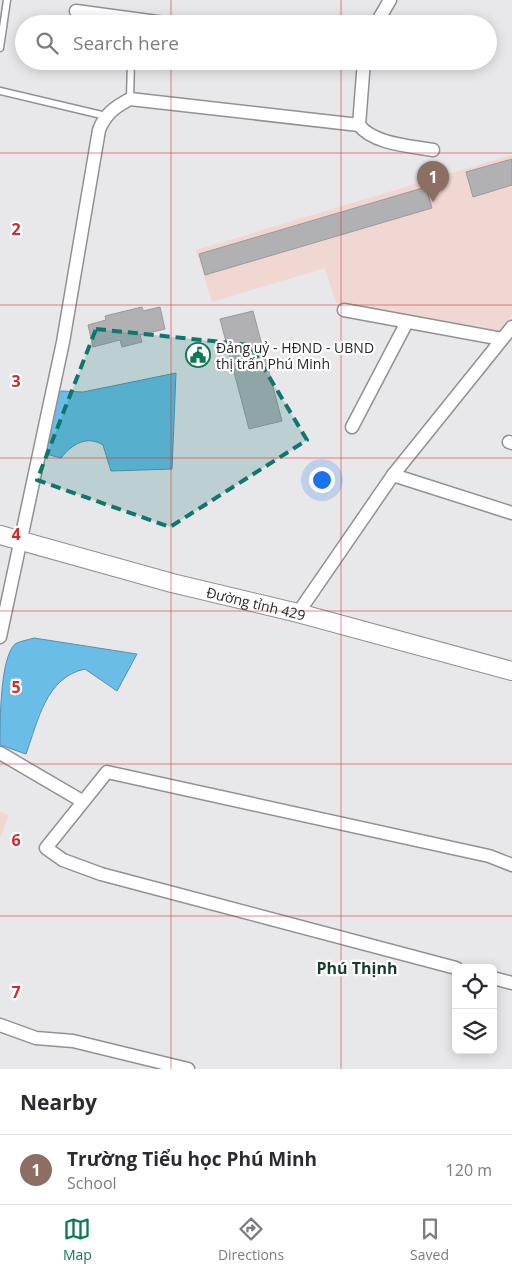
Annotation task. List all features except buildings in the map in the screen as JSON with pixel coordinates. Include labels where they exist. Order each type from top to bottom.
[{"type":"main road","name":"Đường tỉnh 429","points":[[0,534],[172,583],[298,613],[512,671]]},
{"type":"street","points":[[381,15],[390,0]]},
{"type":"street","points":[[76,11],[106,15]]},
{"type":"street","points":[[363,70],[359,125],[364,132],[385,140],[433,150]]},
{"type":"street","points":[[0,637],[63,342],[99,130],[106,116],[118,105],[130,100],[359,125]]},
{"type":"street","points":[[344,310],[502,340]]},
{"type":"street","points":[[352,427],[407,322]]},
{"type":"street","points":[[298,613],[393,475],[512,327]]},
{"type":"street","points":[[393,475],[512,512]]},
{"type":"street","points":[[0,753],[82,801]]},
{"type":"street","points":[[452,967],[101,874],[63,860],[46,848],[107,772],[489,856],[512,865]]},
{"type":"street","points":[[497,979],[512,983]]},
{"type":"street","points":[[0,1025],[36,1038],[73,1041],[188,1069]]},
{"type":"lane","points":[[0,48],[7,0]]},
{"type":"lane","points":[[130,100],[131,70]]},
{"type":"lane","points":[[0,91],[106,116]]},
{"type":"highlighted area","points":[[96,329],[250,345],[307,440],[170,527],[37,480]]},
{"type":"shaded area","points":[[512,155],[512,315],[500,331],[336,303],[325,268],[212,302],[196,250]]},
{"type":"shaded area","points":[[0,812],[9,815],[0,839]]},
{"type":"water","points":[[176,373],[172,469],[111,471],[103,445],[91,441],[80,442],[61,458],[46,454],[55,399],[61,391],[83,392]]},
{"type":"water","points":[[34,638],[137,654],[117,691],[85,669],[61,681],[45,702],[26,754],[0,745],[1,706],[6,662],[10,651],[15,644]]},
{"type":"place","name":"Trường Tiểu học Phú Minh","points":[[433,202]]},
{"type":"place","name":"Đảng uỷ - HĐND - UBND thị trấn Phú Minh","points":[[198,355]]},
{"type":"district","name":"Phú Thịnh","points":[[357,968]]}]
